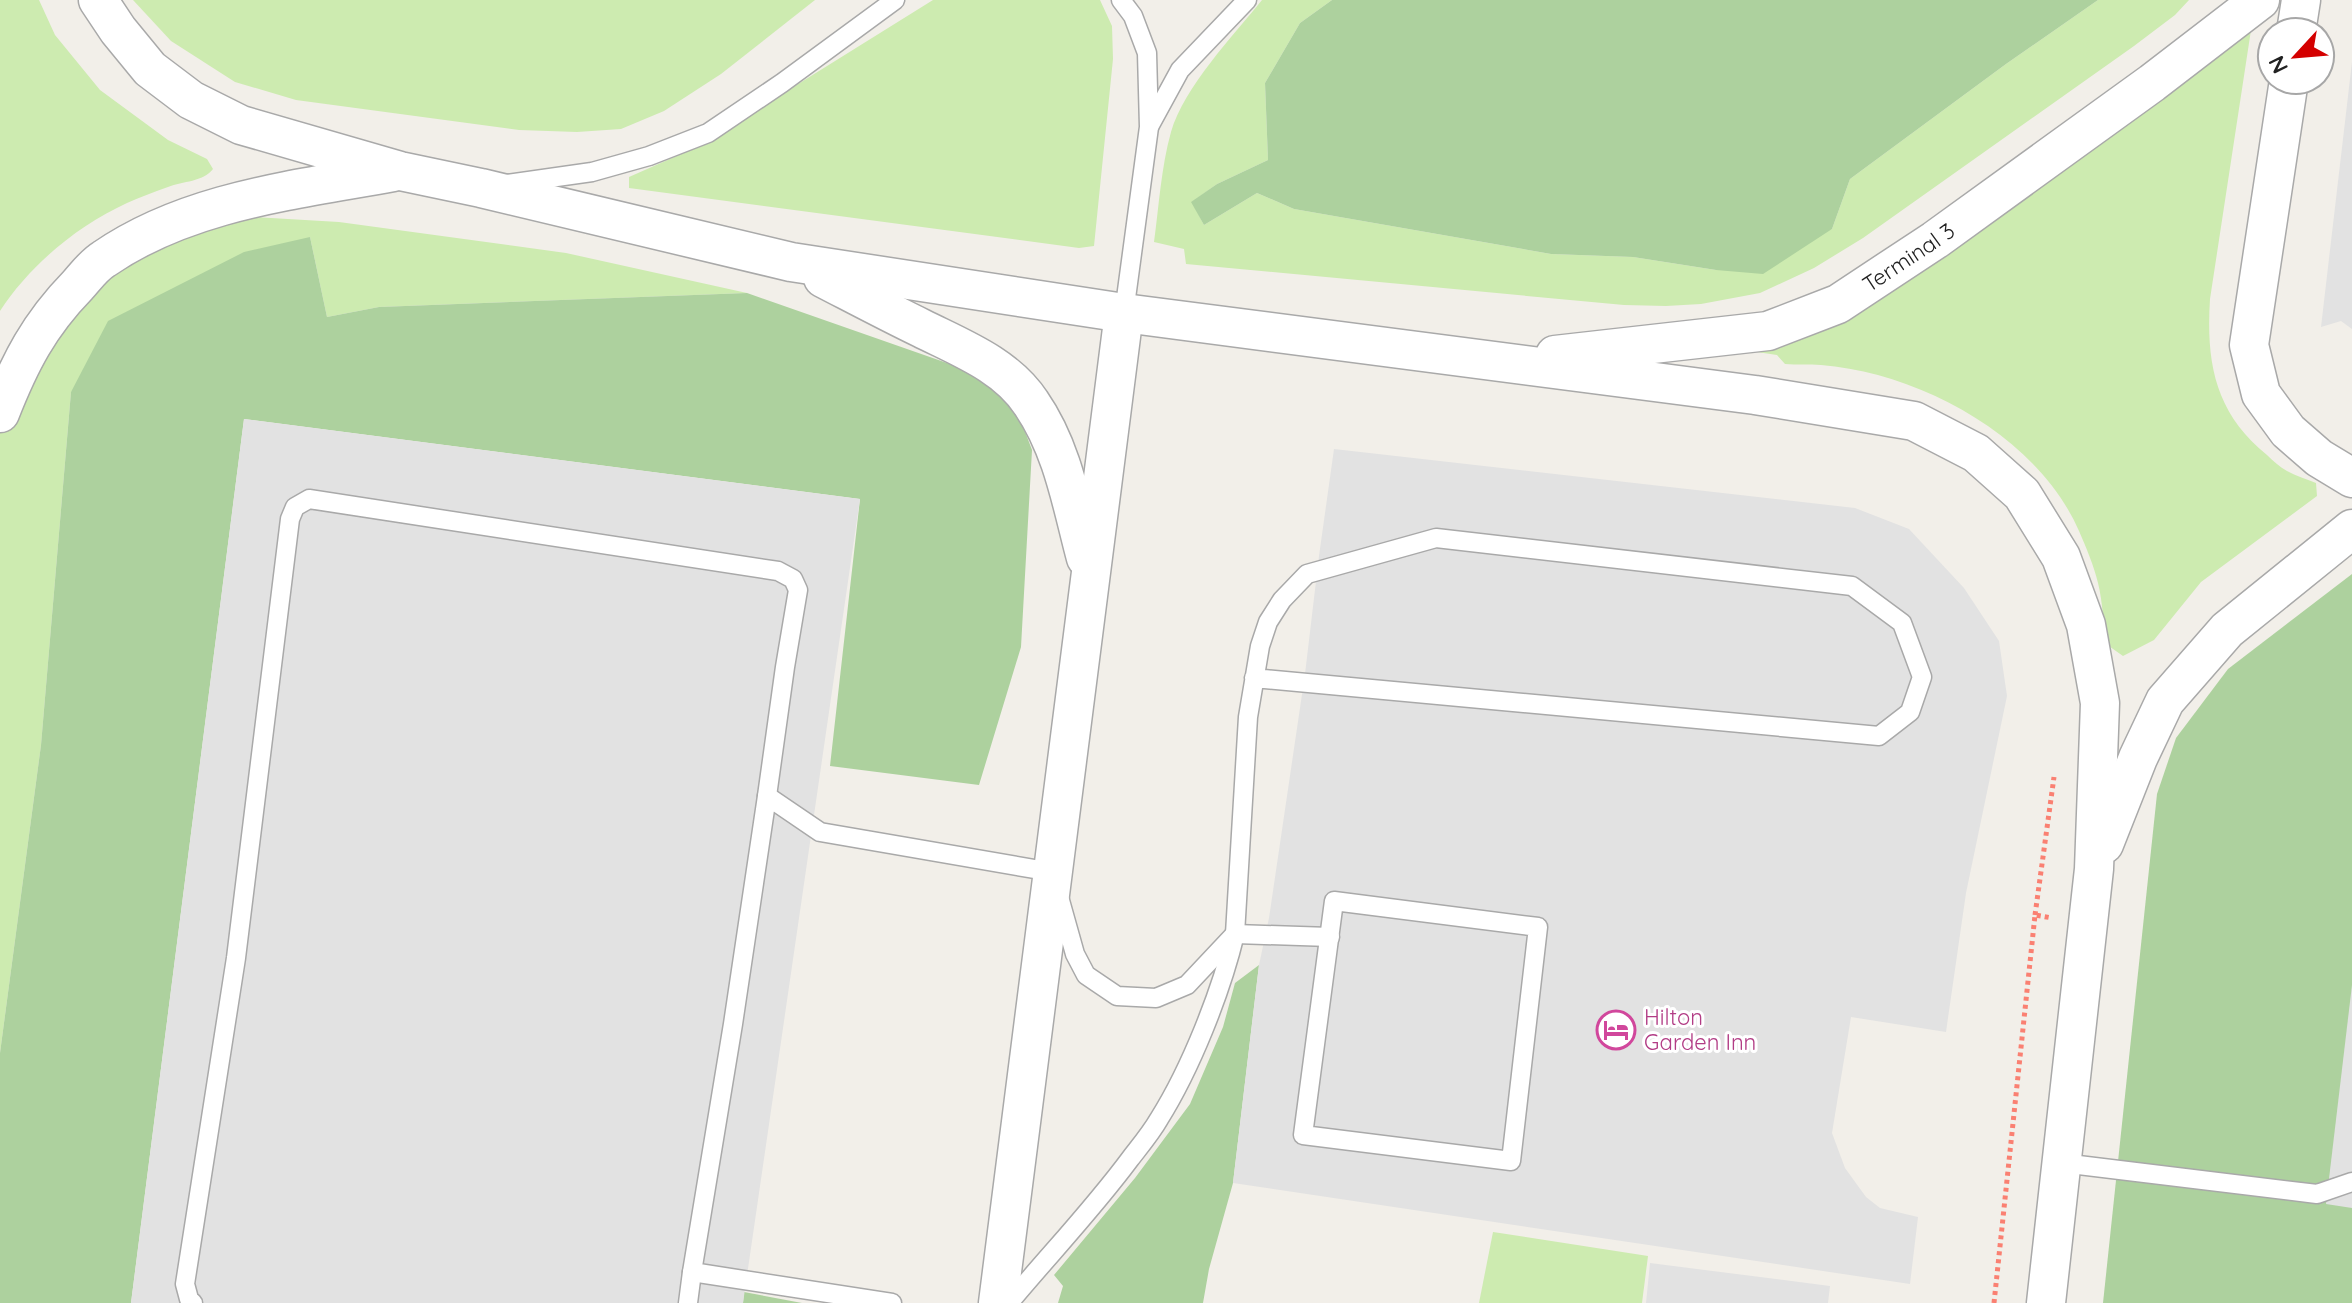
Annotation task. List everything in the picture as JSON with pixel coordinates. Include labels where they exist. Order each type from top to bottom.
[{"type":"street","points":[[98,0],[150,69],[191,100],[241,125],[400,171],[791,262],[1124,313],[1755,395],[1914,421],[1976,453],[2022,494],[2061,557],[2086,625],[2100,703],[2094,869],[2046,1303]]},
{"type":"street","name":"Terminal 3","points":[[1494,362],[1768,331],[1838,304],[1935,240],[2127,102],[2260,0]]},
{"type":"street","points":[[2287,96],[2249,345],[2261,394],[2288,431],[2319,458],[2352,478]]},
{"type":"street","points":[[0,413],[16,372],[35,337],[64,299],[101,260],[150,232],[202,212],[261,196],[400,171]]},
{"type":"street","points":[[791,262],[975,355],[1012,380],[1031,403],[1050,436],[1063,469],[1091,580]]},
{"type":"street","points":[[998,1303],[1124,313]]},
{"type":"street","points":[[2094,869],[2138,758],[2165,701],[2227,630],[2352,529]]},
{"type":"lane","points":[[481,188],[592,172],[649,156],[708,133],[895,0]]},
{"type":"lane","points":[[1121,0],[1133,16],[1147,53],[1149,127],[1124,313]]},
{"type":"lane","points":[[1149,127],[1180,70],[1247,0]]},
{"type":"lane","points":[[193,1303],[185,1284],[236,958],[290,519],[295,507],[309,499],[778,571],[793,579],[798,590],[688,1303]]},
{"type":"lane","points":[[1009,1303],[1097,1201],[1158,1122],[1202,1031],[1227,968],[1235,934],[1248,717],[1254,678],[1260,646],[1268,622],[1282,600],[1307,574],[1436,538],[1852,586],[1902,623],[1922,677],[1910,712],[1879,736],[1254,678]]},
{"type":"lane","points":[[767,796],[820,832],[1052,872],[1075,954],[1086,975],[1117,996],[1156,998],[1187,985],[1235,934],[1330,937]]},
{"type":"lane","points":[[1334,901],[1538,927],[1511,1161],[1303,1135],[1330,937],[1334,901]]},
{"type":"lane","points":[[2062,1163],[2317,1194],[2352,1182]]},
{"type":"lane","points":[[692,1272],[892,1303]]},
{"type":"path","points":[[1994,1303],[2035,915],[2054,776]]},
{"type":"path","points":[[2035,915],[2088,926]]},
{"type":"green space","points":[[0,0],[39,0],[55,35],[100,90],[168,140],[207,159],[213,169],[198,179],[132,201],[90,223],[40,263],[0,311]]},
{"type":"green space","points":[[133,0],[815,0],[721,74],[664,111],[621,129],[577,132],[519,130],[296,100],[235,82],[171,41]]},
{"type":"green space","points":[[933,0],[1100,0],[1112,26],[1113,59],[1094,246],[1079,248],[629,188],[629,177],[697,147]]},
{"type":"green space","points":[[1262,0],[1332,0],[1300,23],[1265,83],[1268,160],[1217,184],[1192,202],[1204,225],[1257,193],[1294,209],[1551,254],[1633,257],[1716,270],[1832,229],[1850,179],[2098,0],[2189,0],[2175,15],[2134,46],[1863,238],[1814,268],[1760,293],[1701,304],[1666,306],[1624,305],[1186,264],[1184,249],[1154,242],[1165,159],[1177,115],[1210,63]]},
{"type":"green space","points":[[1332,0],[2098,0],[1850,179],[1832,229],[1763,274],[1633,257],[1551,254],[1294,209],[1257,193],[1204,225],[1191,202],[1217,184],[1268,160],[1265,83],[1300,23]]},
{"type":"green space","points":[[2251,30],[2210,299],[2210,344],[2218,385],[2236,422],[2249,439],[2279,466],[2316,483],[2317,496],[2201,582],[2154,640],[2123,656],[2106,644],[2098,583],[2079,531],[2060,497],[2006,439],[1936,396],[1898,381],[1821,365],[1785,364],[1777,355],[1757,352],[1757,343]]},
{"type":"green space","points":[[252,217],[339,222],[566,253],[747,293],[379,307],[327,317],[310,237],[71,392],[41,745],[0,1053],[0,431],[7,431],[18,395],[97,283],[160,240]]},
{"type":"green space","points":[[310,237],[327,317],[379,307],[747,293],[1007,384],[1032,450],[1021,647],[979,785],[830,766],[860,499],[244,419],[131,1303],[0,1303],[0,1053],[41,745],[71,392],[108,321],[244,252]]},
{"type":"green space","points":[[2352,574],[2352,1303],[2103,1303],[2157,794],[2176,738],[2228,669]]},
{"type":"green space","points":[[1259,965],[1233,1183],[1209,1269],[1203,1303],[1058,1303],[1063,1286],[1054,1275],[1135,1178],[1190,1104],[1223,1027],[1235,983]]},
{"type":"green space","points":[[1493,1232],[1648,1256],[1642,1303],[1479,1303]]},
{"type":"green space","points":[[744,1292],[802,1303],[743,1303]]},
{"type":"shaded area","points":[[2352,62],[2352,329],[2341,321],[2321,327]]},
{"type":"shaded area","points":[[244,419],[860,499],[743,1303],[131,1303]]},
{"type":"shaded area","points":[[1334,449],[1855,508],[1909,529],[1964,588],[1999,641],[2007,696],[1966,893],[1946,1032],[1851,1017],[1832,1133],[1845,1168],[1866,1197],[1880,1208],[1918,1217],[1910,1284],[1233,1183],[1259,965],[1269,918],[1305,674]]},
{"type":"shaded area","points":[[2352,985],[2352,1208],[2326,1204]]},
{"type":"shaded area","points":[[1650,1263],[1830,1286],[1828,1303],[1646,1303]]},
{"type":"place","name":"Hilton Garden Inn","points":[[1616,1030]]}]
